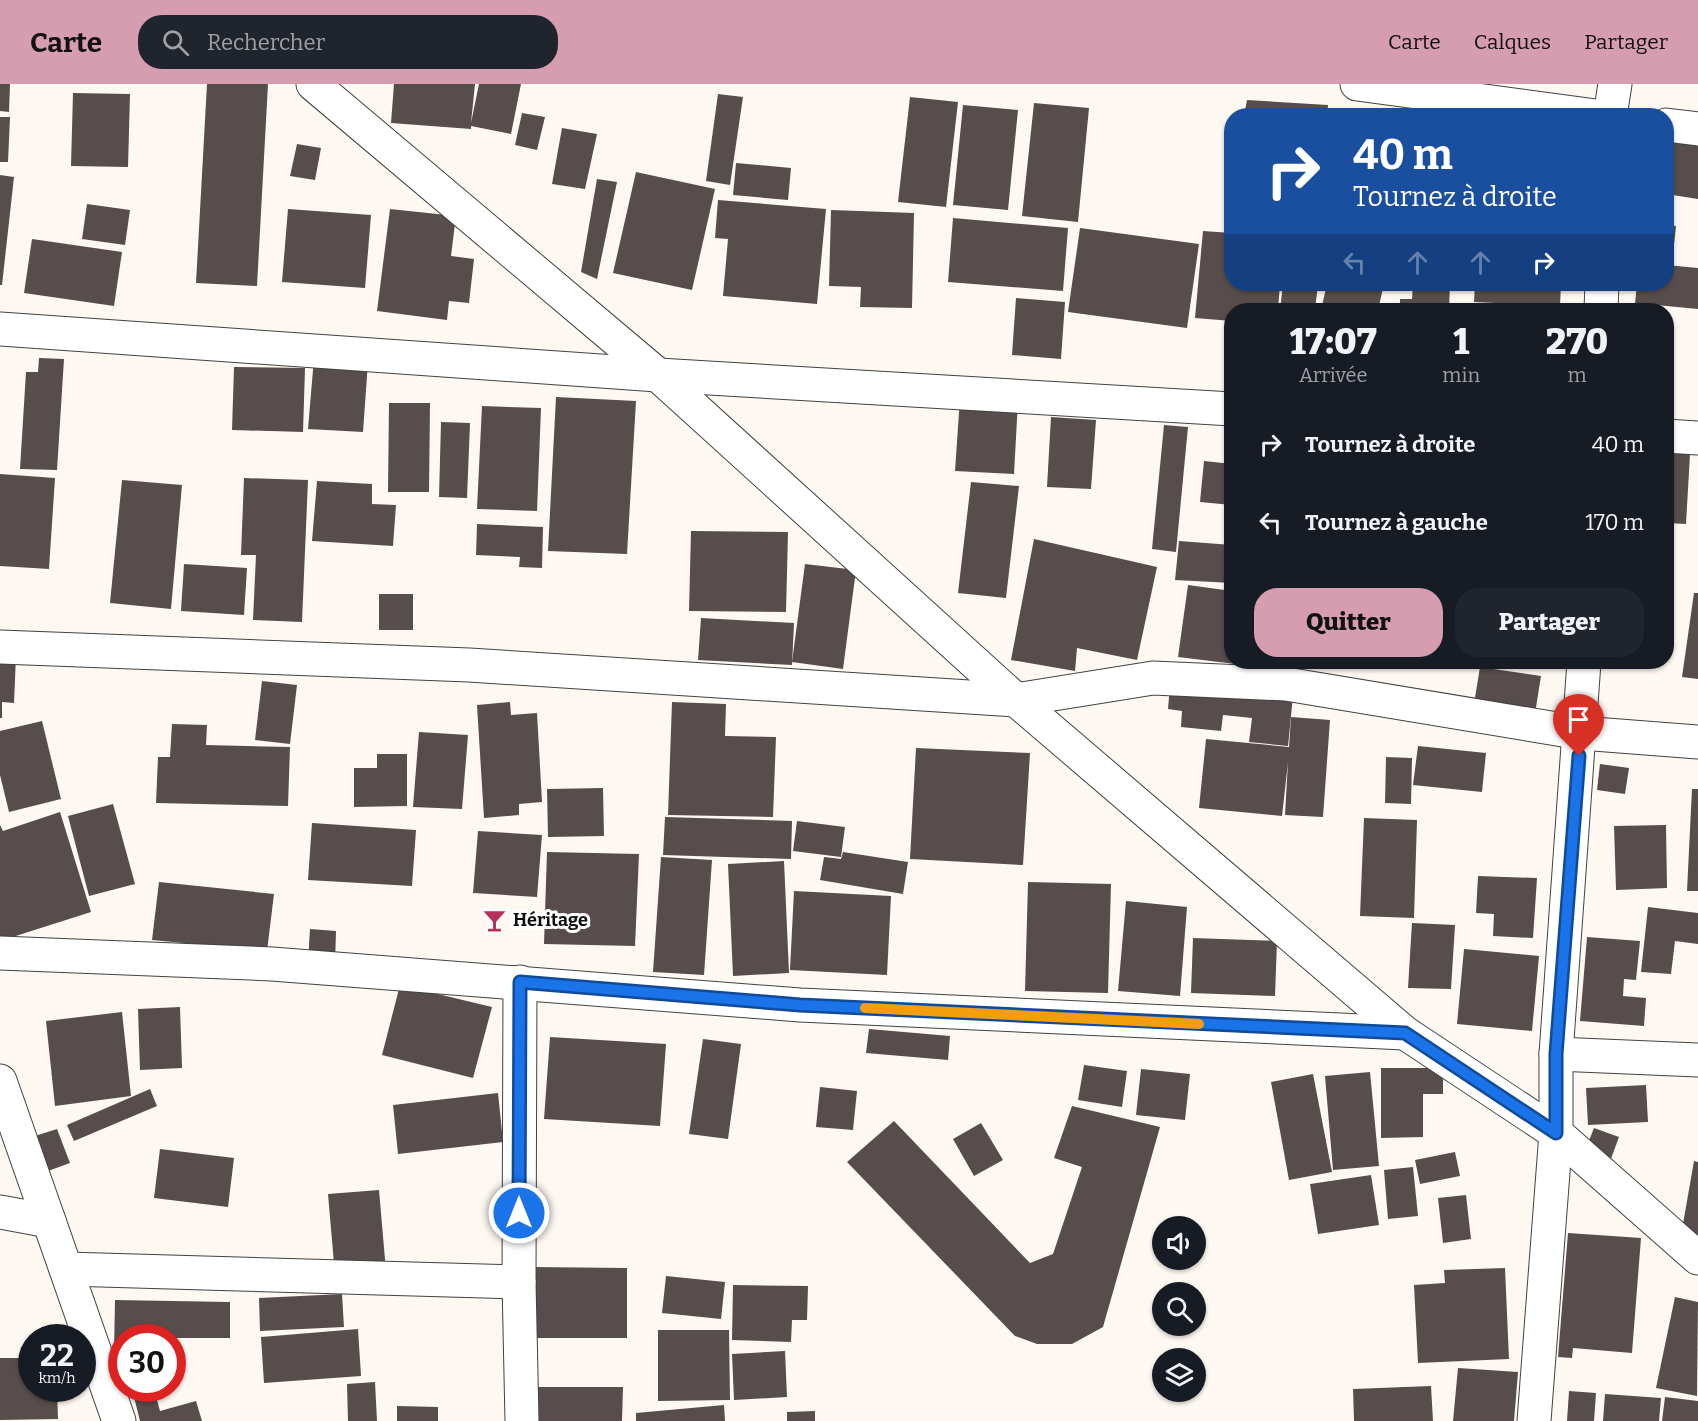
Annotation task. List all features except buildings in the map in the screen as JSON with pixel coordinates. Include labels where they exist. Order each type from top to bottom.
[{"type":"street","points":[[313,84],[658,375],[1016,700],[1405,1033],[1556,1133],[1698,1258]]},
{"type":"street","points":[[1357,84],[1536,108]]},
{"type":"street","points":[[1611,108],[1615,84]]},
{"type":"street","points":[[1674,126],[1698,129]]},
{"type":"street","points":[[0,329],[658,375],[1224,409]]},
{"type":"street","points":[[1674,436],[1698,438]]},
{"type":"street","points":[[0,646],[469,665],[1016,700],[1153,678],[1286,684],[1581,733],[1698,742]]},
{"type":"street","points":[[1534,1421],[1556,1133],[1556,1054],[1581,733],[1584,669]]},
{"type":"street","points":[[0,953],[272,964],[800,1005],[1405,1033]]},
{"type":"street","points":[[520,982],[519,1282],[522,1421]]},
{"type":"street","points":[[1556,1054],[1698,1060]]},
{"type":"street","points":[[0,1081],[119,1421]]},
{"type":"street","points":[[0,1212],[49,1221]]},
{"type":"street","points":[[66,1269],[519,1282]]},
{"type":"slow traffic","points":[[865,1008],[1199,1024]]},
{"type":"place","name":"Héritage","points":[[495,920]]},
{"type":"route","points":[[519,1213],[520,982],[800,1005],[1405,1033],[1556,1133],[1556,1054],[1579,756]]}]
